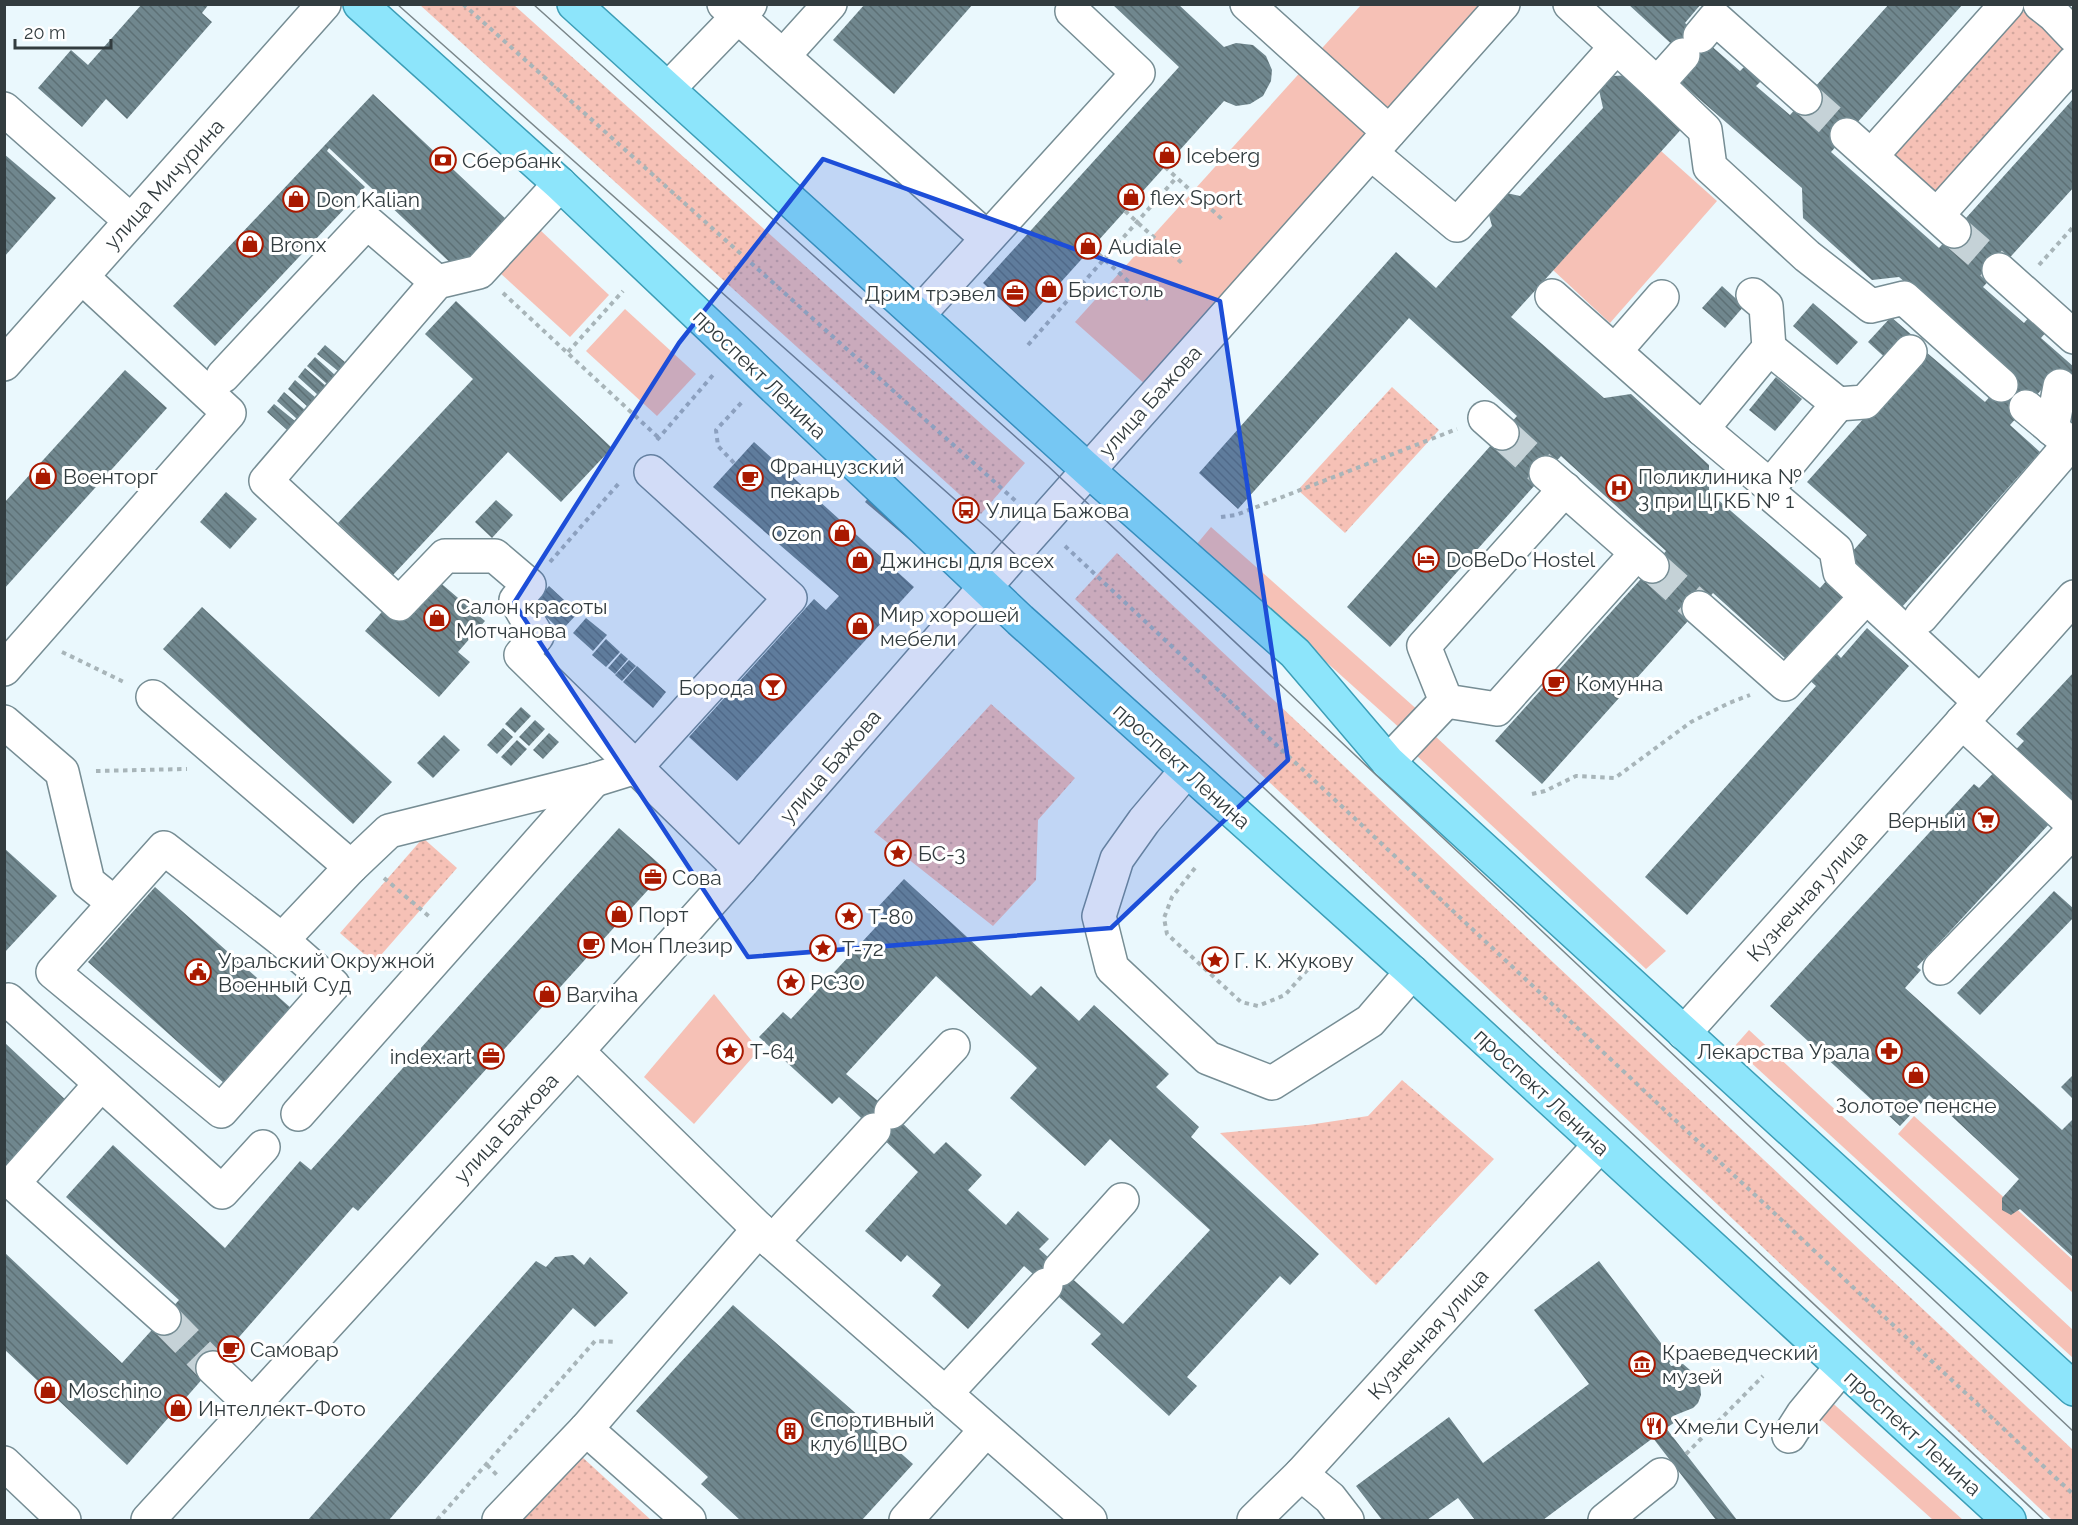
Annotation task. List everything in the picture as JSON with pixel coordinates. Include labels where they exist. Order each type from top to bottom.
[{"type":"main road","name":"проспект Ленина","points":[[360,4],[560,184],[1020,620],[1412,972],[2009,1521]]},
{"type":"main road","points":[[574,4],[1088,470],[1295,653],[1388,762],[2073,1389]]},
{"type":"street","name":"улица Мичурина","points":[[4,364],[324,4]]},
{"type":"street","points":[[783,56],[830,4]]},
{"type":"street","points":[[1247,4],[1457,225],[1616,47]]},
{"type":"street","name":"улица Бажова","points":[[148,1521],[252,1404],[577,1051],[1088,470],[1503,4]]},
{"type":"street","points":[[1570,4],[1705,130],[1710,167],[1807,256],[1871,306],[1904,298],[2001,385]]},
{"type":"street","points":[[1871,156],[2007,4]]},
{"type":"street","points":[[668,89],[737,8],[783,56],[987,238]]},
{"type":"street","points":[[918,315],[1138,73],[1072,11]]},
{"type":"street","points":[[1657,84],[1716,18],[1805,98]]},
{"type":"street","points":[[1847,135],[1946,223],[2073,62]]},
{"type":"street","points":[[4,109],[131,221]]},
{"type":"street","points":[[560,184],[479,272],[437,282],[266,481],[399,604],[446,556],[495,556],[529,585],[516,600],[537,636],[521,655],[740,868]]},
{"type":"street","points":[[223,376],[367,222],[437,282]]},
{"type":"street","points":[[4,669],[228,413],[82,277]]},
{"type":"street","points":[[2008,279],[2073,337]]},
{"type":"street","points":[[1702,429],[1769,348],[1766,306],[1754,295]]},
{"type":"street","points":[[1552,296],[1770,486],[1774,496],[1836,550],[1840,572],[1866,597],[2073,825]]},
{"type":"street","points":[[1615,351],[1662,297]]},
{"type":"street","points":[[1769,348],[1838,404],[1865,402],[1910,352]]},
{"type":"street","points":[[1921,617],[2065,440],[2060,386]]},
{"type":"street","points":[[1770,486],[1838,404]]},
{"type":"street","points":[[2026,407],[2065,440]]},
{"type":"street","points":[[282,940],[389,831],[594,780],[636,767],[790,598],[658,458]]},
{"type":"street","points":[[1556,481],[1644,559],[1497,709],[1446,701],[1424,646],[1556,481]]},
{"type":"street","points":[[1699,608],[1785,684],[1866,597]]},
{"type":"street","name":"Кузнечная улица","points":[[1684,1033],[2073,597]]},
{"type":"street","points":[[153,697],[236,768],[356,863]]},
{"type":"street","points":[[1388,762],[1446,701]]},
{"type":"street","points":[[4,722],[62,772],[82,889],[114,903]]},
{"type":"street","points":[[1187,770],[1144,821],[1118,859],[1100,916],[1112,968],[1208,1058],[1272,1083],[1370,1021],[1412,972]]},
{"type":"street","points":[[298,1114],[594,780]]},
{"type":"street","points":[[1940,968],[2073,830]]},
{"type":"street","points":[[164,848],[282,940],[333,985],[221,1111],[53,972],[164,848]]},
{"type":"street","points":[[4,1003],[8,1000],[222,1192],[263,1147]]},
{"type":"street","points":[[499,1521],[766,1235],[883,1121],[952,1046]]},
{"type":"street","points":[[577,1051],[766,1235],[1090,1521]]},
{"type":"street","points":[[101,1084],[13,1183],[164,1318]]},
{"type":"street","name":"Кузнечная улица","points":[[1254,1521],[1301,1474],[1600,1145]]},
{"type":"street","points":[[945,1394],[1122,1200]]},
{"type":"street","points":[[213,1368],[252,1404]]},
{"type":"street","points":[[1789,1436],[1803,1414],[1841,1368]]},
{"type":"street","points":[[586,1429],[689,1521]]},
{"type":"street","points":[[906,1521],[986,1430]]},
{"type":"street","points":[[4,1463],[64,1521]]},
{"type":"street","points":[[1301,1474],[1330,1498],[1347,1521]]},
{"type":"street","points":[[1618,1517],[1661,1475]]},
{"type":"path","points":[[463,4],[1025,509]]},
{"type":"path","points":[[1165,167],[1224,220]]},
{"type":"path","points":[[1028,345],[1176,178]]},
{"type":"path","points":[[1125,211],[1184,265]]},
{"type":"path","points":[[2008,279],[2073,226]]},
{"type":"path","points":[[1092,248],[1152,302]]},
{"type":"path","points":[[479,272],[568,352],[658,458]]},
{"type":"path","points":[[568,352],[622,291]]},
{"type":"path","points":[[734,463],[718,446],[716,430],[743,400]]},
{"type":"path","points":[[1221,517],[1236,515],[1494,425]]},
{"type":"path","points":[[1058,540],[2073,1495]]},
{"type":"path","points":[[32,637],[153,697]]},
{"type":"path","points":[[1532,794],[1545,791],[1576,776],[1615,778],[1691,722],[1729,703],[1785,684]]},
{"type":"path","points":[[62,772],[236,768]]},
{"type":"path","points":[[356,863],[454,938]]},
{"type":"path","points":[[1195,868],[1172,897],[1164,918],[1167,934],[1241,1002],[1258,1006],[1285,995],[1309,968]]},
{"type":"path","points":[[437,1521],[595,1341],[618,1342]]},
{"type":"path","points":[[1686,1454],[1763,1376]]},
{"type":"highlighted area","points":[[823,159],[1220,301],[1288,760],[1111,928],[748,957],[514,603],[679,343]]},
{"type":"shaded area","points":[[420,5],[514,5],[1025,463],[981,514]]},
{"type":"shaded area","points":[[1361,5],[1485,5],[1147,386],[1075,322]]},
{"type":"shaded area","points":[[2024,11],[2067,47],[1938,193],[1894,155]]},
{"type":"shaded area","points":[[1661,151],[1717,201],[1610,323],[1553,270]]},
{"type":"shaded area","points":[[539,229],[609,295],[570,337],[499,272]]},
{"type":"shaded area","points":[[625,309],[696,374],[657,416],[586,351]]},
{"type":"shaded area","points":[[1392,387],[1439,430],[1345,533],[1298,490]]},
{"type":"shaded area","points":[[1211,527],[1420,712],[1403,731],[1196,545]]},
{"type":"shaded area","points":[[1117,553],[2073,1450],[2073,1520],[2052,1520],[1075,599]]},
{"type":"shaded area","points":[[991,704],[1075,778],[1038,820],[1036,880],[993,926],[874,832]]},
{"type":"shaded area","points":[[1434,735],[1666,951],[1646,969],[1416,755]]},
{"type":"shaded area","points":[[423,838],[457,868],[374,963],[340,933]]},
{"type":"shaded area","points":[[714,994],[759,1050],[694,1124],[644,1077]]},
{"type":"shaded area","points":[[1749,1030],[2073,1330],[2073,1358],[1734,1047]]},
{"type":"shaded area","points":[[1402,1080],[1494,1159],[1376,1285],[1220,1133],[1308,1125],[1368,1116]]},
{"type":"shaded area","points":[[1914,1116],[2073,1260],[2073,1293],[1898,1134]]},
{"type":"shaded area","points":[[1827,1398],[1963,1520],[1933,1520],[1813,1412]]},
{"type":"shaded area","points":[[581,1456],[651,1520],[522,1520]]},
{"type":"building","points":[[142,4],[209,4],[202,13],[212,22],[127,119],[106,99],[82,127],[38,88],[71,50],[88,65]]},
{"type":"building","points":[[865,4],[973,4],[894,94],[833,40]]},
{"type":"building","points":[[1112,4],[1178,4],[1224,47],[1236,43],[1253,45],[1266,56],[1272,70],[1271,81],[1263,96],[1250,104],[1236,106],[1224,101],[1025,322],[983,283],[1179,67]]},
{"type":"building","points":[[1628,4],[1701,4],[1685,23],[1740,71],[1746,65],[1763,79],[1756,86],[1790,115],[1889,4],[1963,4],[1831,152],[1939,248],[2074,98],[2074,187],[1983,287],[2024,323],[2030,316],[2047,331],[2041,338],[2074,367],[2074,398],[2051,379],[2010,425],[2040,452],[1902,607],[1871,580],[1820,636],[1841,658],[1867,628],[1909,666],[1687,915],[1645,877],[1816,686],[1713,593],[1542,784],[1495,741],[1666,551],[1561,456],[1390,647],[1347,607],[1517,416],[1409,318],[1238,509],[1199,473],[1396,252],[1436,288],[1492,226],[1487,208],[1502,192],[1520,196],[1603,108],[1599,90],[1613,76],[1632,75],[1686,124],[1511,317],[1604,398],[1631,394],[1709,465],[1709,492],[1820,588],[1867,535],[1807,482],[1926,352],[1985,402],[2010,374],[1899,277],[1872,280],[1803,218],[1802,188],[1675,78],[1691,62]]},
{"type":"building","points":[[373,94],[508,221],[460,272],[329,148],[327,151],[365,187],[215,346],[173,306]]},
{"type":"building","points":[[4,154],[56,198],[4,257]]},
{"type":"building","points":[[1722,286],[1744,306],[1725,328],[1702,308]]},
{"type":"building","points":[[456,301],[612,448],[561,502],[508,452],[393,575],[338,523],[473,379],[425,334]]},
{"type":"building","points":[[1813,303],[1858,342],[1837,365],[1793,326]]},
{"type":"building","points":[[1891,317],[1913,336],[1890,362],[1868,342]]},
{"type":"building","points":[[325,345],[346,363],[338,371],[317,354]]},
{"type":"building","points":[[315,357],[335,375],[327,384],[307,366]]},
{"type":"building","points":[[305,368],[326,386],[318,395],[298,377]]},
{"type":"building","points":[[125,370],[167,408],[4,589],[4,503]]},
{"type":"building","points":[[1776,377],[1802,399],[1775,431],[1749,410]]},
{"type":"building","points":[[295,380],[316,398],[308,407],[288,389]]},
{"type":"building","points":[[284,392],[305,410],[297,419],[277,401]]},
{"type":"building","points":[[274,404],[295,421],[287,430],[267,412]]},
{"type":"building","points":[[754,442],[914,587],[737,781],[689,737],[814,599],[826,610],[839,596],[713,487]]},
{"type":"building","points":[[874,491],[923,550],[865,502]]},
{"type":"building","points":[[226,492],[257,519],[230,549],[200,522]]},
{"type":"building","points":[[496,500],[513,515],[492,538],[475,522]]},
{"type":"building","points":[[430,574],[485,621],[458,652],[470,662],[439,697],[365,631],[388,605]]},
{"type":"building","points":[[549,586],[578,613],[561,631],[533,604]]},
{"type":"building","points":[[202,607],[392,782],[353,824],[163,649]]},
{"type":"building","points":[[586,618],[607,635],[593,651],[573,633]]},
{"type":"building","points":[[606,639],[620,652],[606,667],[592,655]]},
{"type":"building","points":[[621,653],[628,659],[615,674],[608,668]]},
{"type":"building","points":[[629,660],[636,666],[622,681],[615,675]]},
{"type":"building","points":[[637,666],[666,692],[653,708],[623,682]]},
{"type":"building","points":[[2074,672],[2074,797],[1917,967],[1921,970],[1905,988],[2062,1130],[2074,1118],[2074,1258],[2020,1209],[2011,1215],[2002,1210],[2002,1198],[2019,1179],[1929,1095],[1900,1126],[1770,1006],[1974,784],[1979,788],[2024,741],[2016,734]]},
{"type":"building","points":[[521,707],[531,716],[515,733],[505,724]]},
{"type":"building","points":[[535,720],[545,729],[529,746],[519,737]]},
{"type":"building","points":[[503,728],[513,737],[497,754],[487,745]]},
{"type":"building","points":[[549,733],[559,742],[543,759],[533,750]]},
{"type":"building","points":[[444,735],[460,750],[433,778],[417,763]]},
{"type":"building","points":[[517,740],[527,749],[511,766],[501,757]]},
{"type":"building","points":[[619,828],[666,870],[358,1211],[353,1207],[127,1465],[4,1349],[4,1252],[122,1363],[179,1300],[66,1197],[113,1145],[225,1248],[300,1161],[311,1170]]},
{"type":"building","points":[[4,848],[57,896],[4,953]]},
{"type":"building","points":[[904,879],[1031,996],[1041,986],[1079,1021],[1094,1005],[1169,1074],[1156,1087],[1199,1127],[1191,1137],[1319,1254],[1290,1285],[1280,1276],[1187,1377],[1197,1386],[1169,1416],[1091,1344],[1101,1334],[1024,1266],[968,1329],[932,1296],[941,1285],[907,1255],[901,1262],[865,1231],[918,1172],[839,1097],[832,1104],[759,1037],[783,1012],[791,1019],[886,916],[877,908]],"holes":[[[936,976],[1037,1068],[1010,1098],[1085,1166],[1110,1139],[1210,1230],[1123,1324],[1039,1249],[1049,1239],[1018,1211],[1006,1225],[968,1190],[982,1175],[946,1142],[934,1154],[891,1112],[846,1074]]]},
{"type":"building","points":[[155,887],[292,1009],[225,1084],[88,962]]},
{"type":"building","points":[[2054,891],[2074,909],[2074,917],[1980,1015],[1957,993]]},
{"type":"building","points":[[4,1042],[70,1104],[4,1173]]},
{"type":"building","points":[[2074,1074],[2074,1100],[2061,1087]]},
{"type":"building","points":[[573,1255],[584,1265],[590,1257],[628,1293],[595,1327],[573,1308],[389,1520],[308,1520],[536,1261],[546,1267],[555,1257]]},
{"type":"building","points":[[1599,1261],[1673,1359],[1669,1363],[1671,1366],[1683,1364],[1700,1383],[1701,1395],[1698,1403],[1693,1408],[1673,1416],[1677,1421],[1666,1428],[1737,1520],[1716,1520],[1653,1438],[1543,1520],[1475,1520],[1458,1498],[1427,1520],[1382,1520],[1356,1486],[1449,1417],[1483,1463],[1589,1384],[1534,1310]]},
{"type":"building","name":"Спортивный клуб ЦВО","points":[[733,1305],[913,1464],[862,1520],[740,1520],[701,1484],[708,1477],[636,1411]]},
{"type":"tunnel","points":[[1805,98],[1847,135]]},
{"type":"tunnel","points":[[1954,231],[1999,270]]},
{"type":"tunnel","points":[[1502,433],[1546,473]]},
{"type":"tunnel","points":[[1652,566],[1699,608]]},
{"type":"tunnel","points":[[164,1318],[213,1368]]},
{"type":"tram line","points":[[397,4],[987,528],[2044,1520]]},
{"type":"tram line","points":[[533,4],[1048,466],[2074,1432]]},
{"type":"place","name":"Iceberg","points":[[1167,155]]},
{"type":"place","name":"Сбербанк","points":[[443,160]]},
{"type":"place","name":"flex Sport","points":[[1131,197]]},
{"type":"place","name":"Don Kalian","points":[[296,199]]},
{"type":"place","name":"Bronx","points":[[250,244]]},
{"type":"place","name":"Audiale","points":[[1088,246]]},
{"type":"place","name":"Бристоль","points":[[1049,289]]},
{"type":"place","name":"Дрим трэвел","points":[[1015,293]]},
{"type":"place","name":"Военторг","points":[[43,476]]},
{"type":"place","name":"Французский пекарь","points":[[750,478]]},
{"type":"place","name":"Поликлиника № 3 при ЦГКБ № 1","points":[[1619,488]]},
{"type":"place","name":"Улица Бажова","points":[[966,510]]},
{"type":"place","name":"Ozon","points":[[842,533]]},
{"type":"place","name":"DoBeDo Hostel","points":[[1426,559]]},
{"type":"place","name":"Джинсы для всех","points":[[860,560]]},
{"type":"place","name":"Салон красоты Мотчанова","points":[[437,618]]},
{"type":"place","name":"Мир хорошей мебели","points":[[860,626]]},
{"type":"place","name":"Комунна","points":[[1556,683]]},
{"type":"place","name":"Борода","points":[[773,687]]},
{"type":"place","name":"Верный","points":[[1986,820]]},
{"type":"place","name":"БС-3","points":[[898,853]]},
{"type":"place","name":"Сова","points":[[653,877]]},
{"type":"place","name":"Порт","points":[[619,914]]},
{"type":"place","name":"Т-80","points":[[849,916]]},
{"type":"place","name":"Мон Плезир","points":[[591,945]]},
{"type":"place","name":"Т-72","points":[[823,948]]},
{"type":"place","name":"Г. К. Жукову","points":[[1215,960]]},
{"type":"place","name":"Уральский Окружной Военный Суд","points":[[198,972]]},
{"type":"place","name":"РСЗО","points":[[791,982]]},
{"type":"place","name":"Barviha","points":[[547,994]]},
{"type":"place","name":"Т-64","points":[[730,1051]]},
{"type":"place","name":"Лекарства Урала","points":[[1889,1051]]},
{"type":"place","name":"index.art","points":[[491,1056]]},
{"type":"place","name":"Золотое пенсне","points":[[1916,1075]]},
{"type":"place","name":"Самовар","points":[[231,1349]]},
{"type":"place","name":"Краеведческий музей","points":[[1642,1364]]},
{"type":"place","name":"Moschino","points":[[48,1390]]},
{"type":"place","name":"Интеллект-Фото","points":[[178,1408]]},
{"type":"place","name":"Хмели Сунели","points":[[1654,1426]]},
{"type":"place","name":"Спортивный клуб ЦВО","points":[[790,1431]]}]
